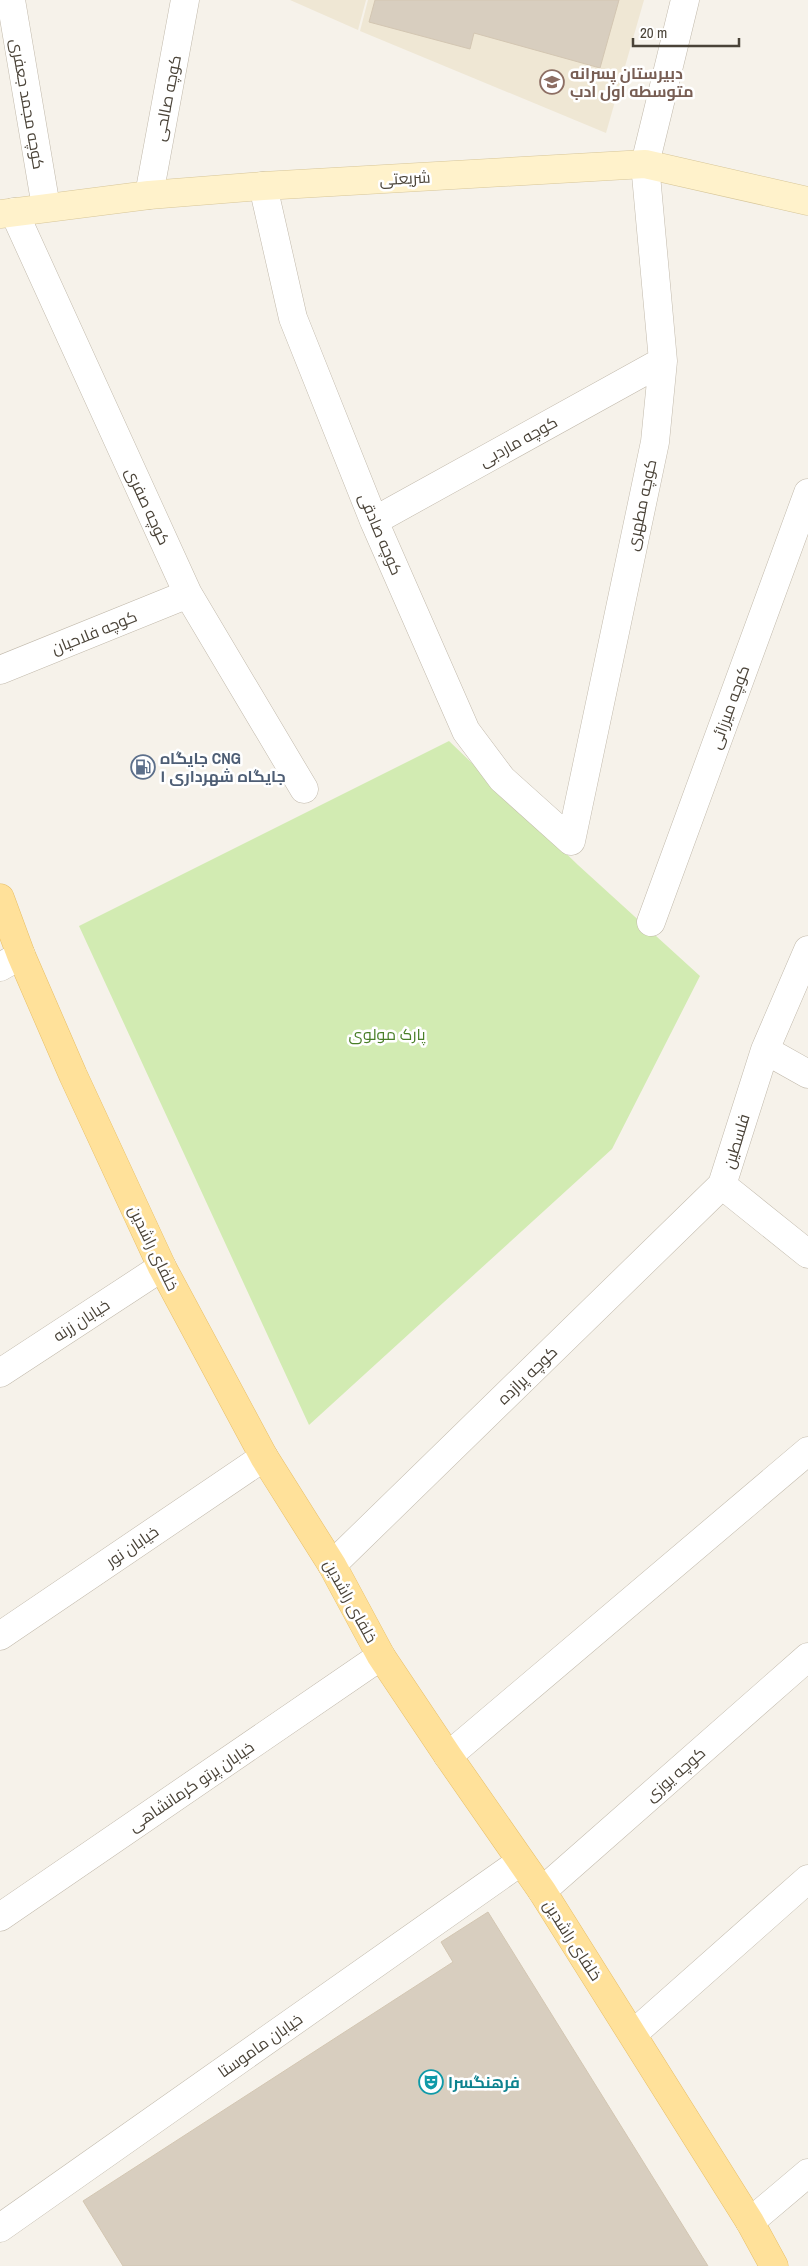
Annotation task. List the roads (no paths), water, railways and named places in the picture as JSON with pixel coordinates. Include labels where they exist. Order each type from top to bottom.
[{"type":"main road","name":"خلفای راشدین","points":[[0,898],[10,961],[73,1075],[162,1267],[264,1457],[332,1565],[381,1656],[520,1862],[542,1891],[750,2222],[774,2266]]},
{"type":"street","name":"کوچه مجمد جعفری","points":[[10,0],[46,207]]},
{"type":"street","name":"کوچه صالحی","points":[[149,195],[185,0]]},
{"type":"street","name":"کوچه مطهری","points":[[572,841],[654,442],[663,361],[645,164],[685,0]]},
{"type":"street","name":"شریعتی","points":[[7,213],[149,195],[263,186],[645,164],[808,201]]},
{"type":"street","name":"کوچه صادقی","points":[[263,186],[294,318],[374,521],[466,731],[502,779],[572,841]]},
{"type":"street","name":"کوچه صفری","points":[[7,213],[188,594],[304,789]]},
{"type":"street","name":"کوچه ماردبی","points":[[374,521],[663,361]]},
{"type":"street","name":"کوچه میرزائی","points":[[651,922],[808,493]]},
{"type":"street","name":"کوچه فلاحیان","points":[[0,670],[188,594]]},
{"type":"street","name":"فلسطین","points":[[808,950],[765,1050],[722,1185],[808,1254]]},
{"type":"street","points":[[765,1050],[808,1074]]},
{"type":"street","name":"کوچه پرازده","points":[[332,1565],[722,1185]]},
{"type":"street","name":"خیابان زرنه","points":[[0,1373],[162,1267]]},
{"type":"street","points":[[448,1756],[808,1451]]},
{"type":"street","name":"خیابان نور","points":[[0,1636],[264,1457]]},
{"type":"street","name":"خیابان پرتو کرمانشاهی","points":[[0,1917],[381,1656]]},
{"type":"street","name":"کوچه یوزی","points":[[542,1891],[808,1657]]},
{"type":"street","name":"خیابان ماموستا","points":[[0,2228],[520,1862]]},
{"type":"street","points":[[633,2034],[808,1879]]},
{"type":"street","points":[[750,2222],[808,2173]]},
{"type":"place","name":"دبیرستان پسرانه متوسطه اول ادب","points":[[552,82]]},
{"type":"place","name":"جایگاه CNG جایگاه شهرداری ۱","points":[[143,767]]},
{"type":"place","name":"فرهنگسرا","points":[[431,2082]]},
{"type":"park label","name":"پارک مولوی","points":[[387,1034]]}]
